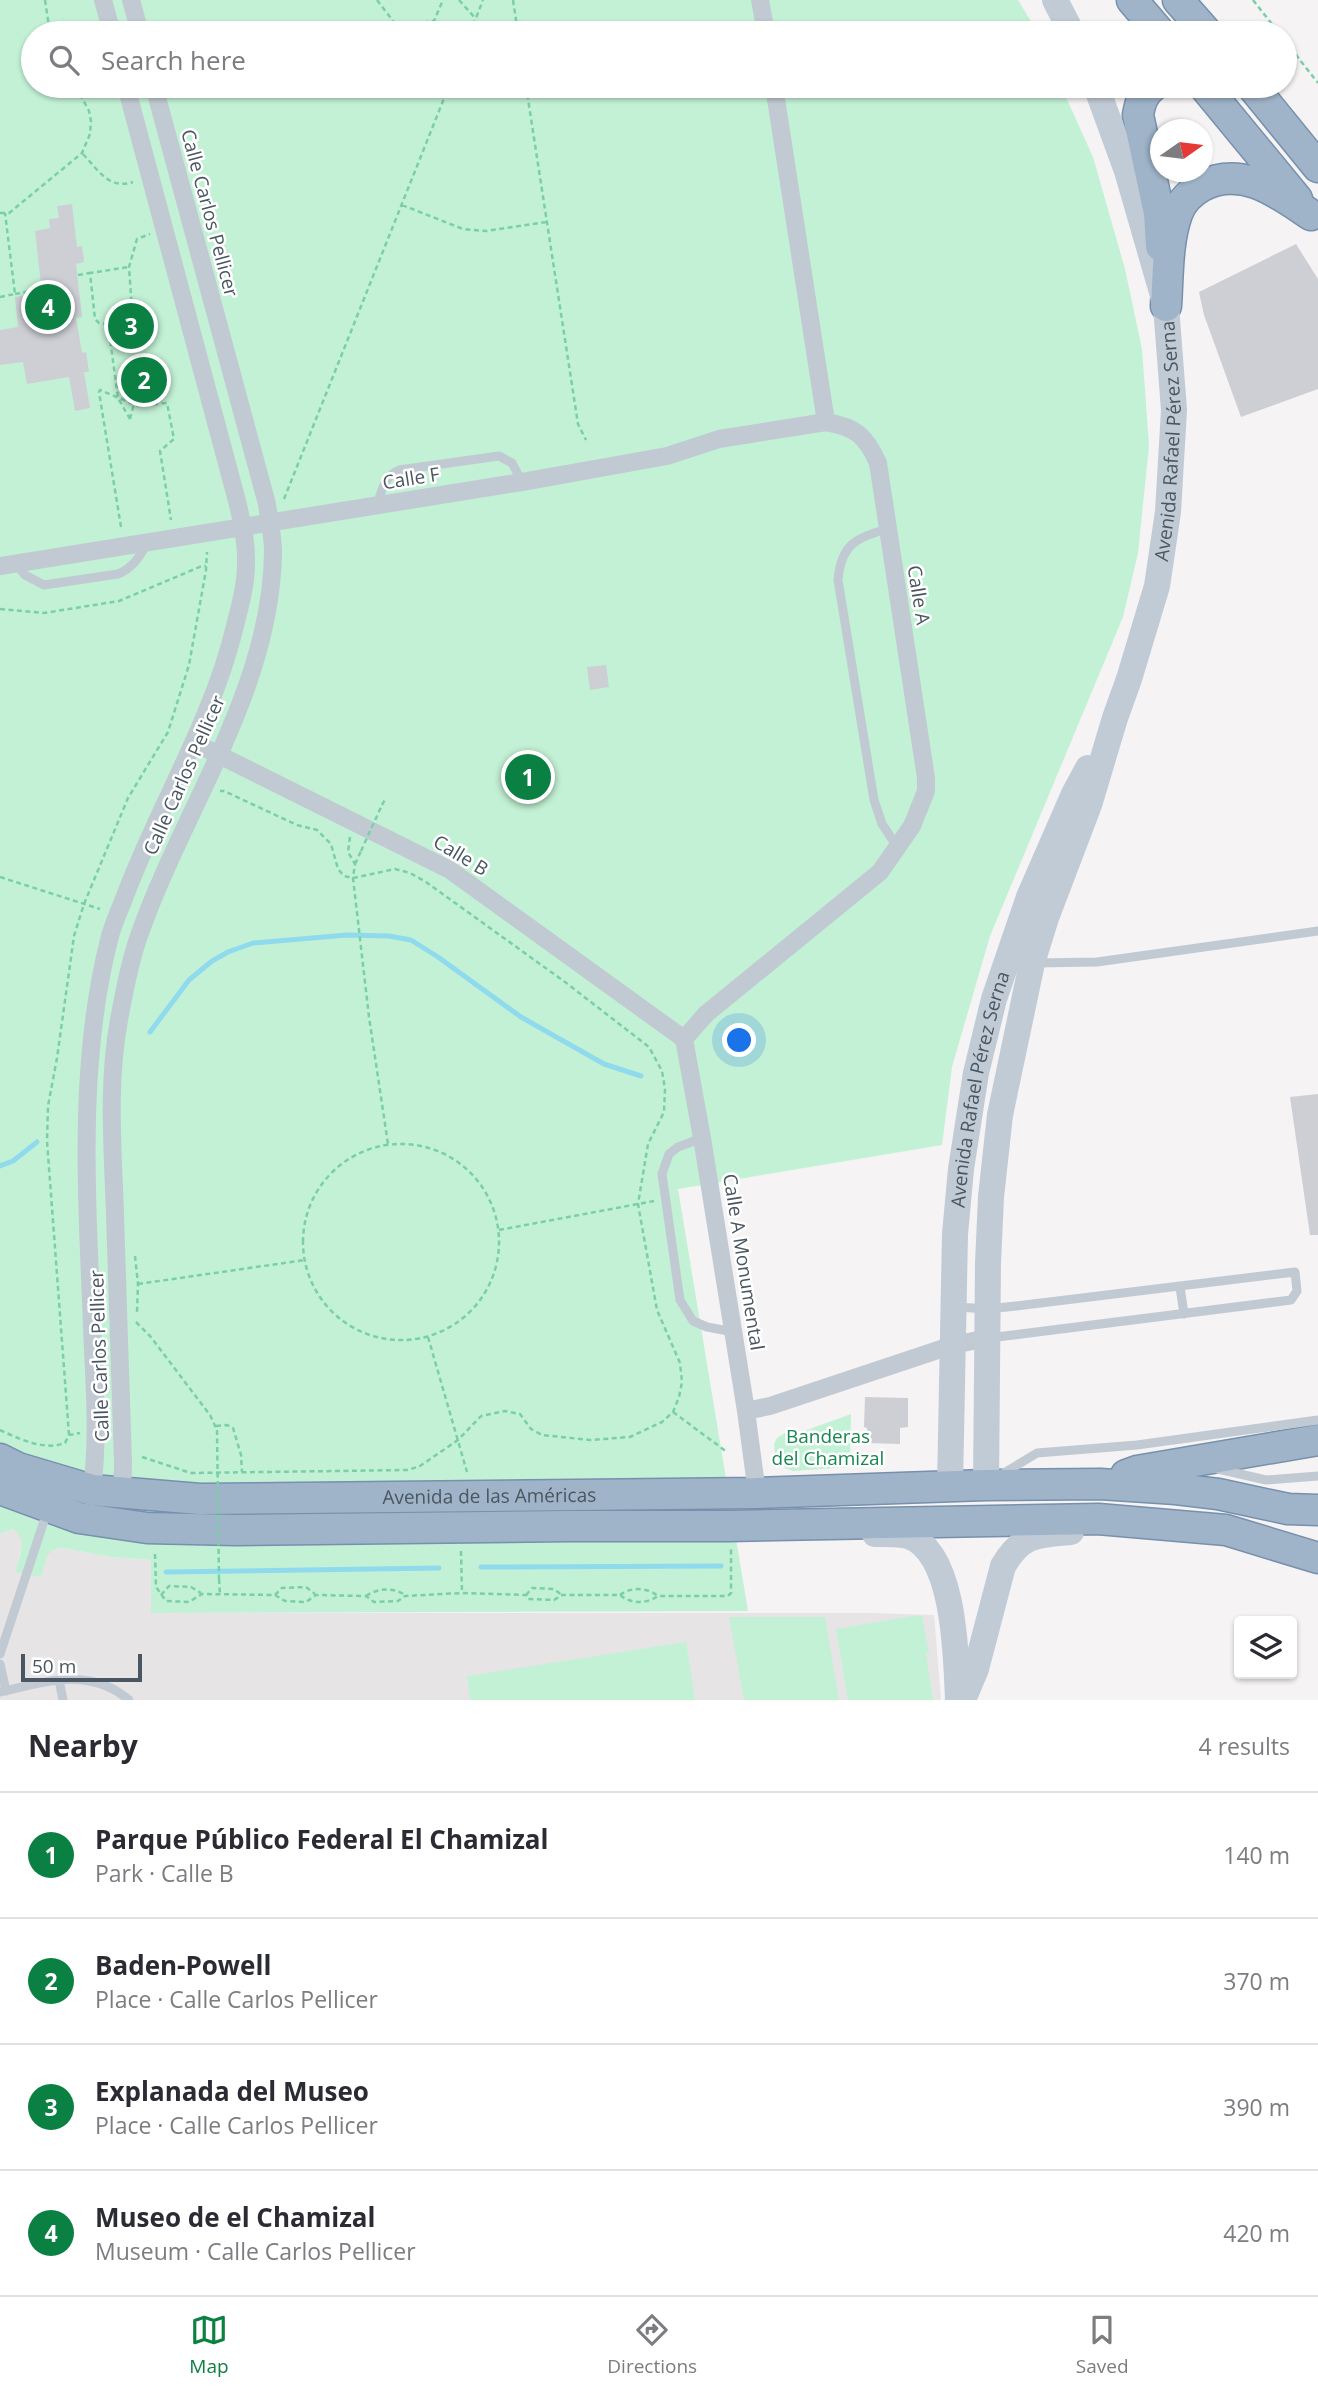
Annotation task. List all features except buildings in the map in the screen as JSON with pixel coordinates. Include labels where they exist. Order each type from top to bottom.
[{"type":"highway","points":[[1132,0],[1150,21]]},
{"type":"highway","points":[[1178,0],[1196,21]]},
{"type":"highway","points":[[1142,98],[1138,115],[1159,213],[1166,306]]},
{"type":"highway","points":[[1214,98],[1314,219]]},
{"type":"highway","points":[[1261,98],[1318,167]]},
{"type":"highway","points":[[1166,306],[1172,234],[1177,212],[1198,188],[1224,178],[1254,181],[1314,219]]},
{"type":"highway","points":[[1100,1484],[1137,1471],[1318,1440]]},
{"type":"highway","name":"Avenida de las Américas","points":[[0,1459],[18,1468],[92,1490],[200,1499],[757,1493],[1100,1484]]},
{"type":"highway","points":[[1100,1484],[1218,1494],[1288,1509],[1318,1510]]},
{"type":"highway","name":"Avenida de las Américas","points":[[0,1489],[79,1518],[153,1529],[759,1525],[1098,1519],[1226,1530],[1318,1558]]},
{"type":"highway","points":[[569,1525],[645,1514],[737,1513],[752,1506],[757,1493]]},
{"type":"main road","points":[[1055,0],[1066,21]]},
{"type":"main road","name":"Avenida Rafael Pérez Serna","points":[[950,1486],[955,1234],[961,1169],[976,1073],[994,999],[1045,918],[1089,806],[1157,586],[1168,512],[1174,410],[1166,306],[1151,262],[1127,171],[1100,98]]},
{"type":"main road","name":"Avenida Rafael Pérez Serna","points":[[986,1485],[991,1196],[1020,960]]},
{"type":"main road","points":[[960,1700],[976,1668],[1003,1566],[1018,1544],[1042,1534],[1099,1531],[1146,1522]]},
{"type":"main road","points":[[759,1525],[782,1534],[894,1534],[908,1536],[920,1543],[935,1563],[943,1582],[955,1646],[960,1700]]},
{"type":"street","points":[[103,0],[109,21]]},
{"type":"street","points":[[131,0],[137,21]]},
{"type":"street","points":[[760,0],[764,21]]},
{"type":"street","name":"Calle Carlos Pellicer","points":[[92,1490],[96,1438],[86,1111],[92,1023],[111,934],[137,864],[195,743],[229,650],[242,597],[246,566],[243,527],[129,98]]},
{"type":"street","name":"Calle Carlos Pellicer","points":[[122,1493],[124,1463],[111,1108],[118,1021],[139,934],[174,849],[219,756],[248,679],[271,588],[273,552],[267,504],[158,98]]},
{"type":"street","points":[[776,98],[826,422]]},
{"type":"street","name":"Calle F","points":[[8,565],[522,482],[667,456],[719,439],[826,422]]},
{"type":"street","name":"Calle A","points":[[684,1039],[706,1014],[880,872],[898,848],[920,810],[926,791],[878,463],[870,445],[858,432],[844,425],[826,422]]},
{"type":"street","name":"Calle B","points":[[195,743],[450,870],[684,1039]]},
{"type":"street","name":"Calle A Monumental","points":[[684,1039],[734,1332],[757,1493]]},
{"type":"street","points":[[746,1411],[771,1406],[953,1345],[988,1338]]},
{"type":"lane","points":[[377,505],[385,481],[399,470],[499,456],[512,463],[522,482]]},
{"type":"lane","points":[[888,528],[867,534],[848,547],[839,562],[838,580],[874,800],[882,824],[898,848]]},
{"type":"lane","points":[[8,565],[33,581],[44,584],[118,574],[135,563],[147,544]]},
{"type":"lane","points":[[1020,960],[1097,962],[1318,931]]},
{"type":"lane","points":[[702,1138],[678,1147],[669,1154],[662,1174],[680,1300],[693,1321],[707,1328],[734,1332]]},
{"type":"lane","points":[[954,1307],[988,1309],[1295,1272],[1297,1290],[1291,1300],[988,1338]]},
{"type":"lane","points":[[1180,1287],[1184,1314]]},
{"type":"lane","points":[[986,1485],[1037,1453],[1137,1445],[1318,1420]]},
{"type":"lane","points":[[1192,1463],[1266,1480],[1318,1476]]},
{"type":"lane","points":[[0,1654],[48,1508]]},
{"type":"lane","points":[[0,1664],[3,1691],[59,1679],[83,1679],[105,1684],[129,1700]]},
{"type":"lane","points":[[59,1679],[63,1700]]},
{"type":"path","points":[[45,0],[48,21]]},
{"type":"path","points":[[378,0],[393,21]]},
{"type":"path","points":[[434,21],[443,0]]},
{"type":"path","points":[[459,0],[476,19],[484,0]]},
{"type":"path","points":[[513,0],[516,21]]},
{"type":"path","points":[[1253,0],[1270,21]]},
{"type":"path","points":[[1297,56],[1318,83]]},
{"type":"path","points":[[0,212],[14,209],[82,153],[90,134],[91,121],[89,111],[81,98]]},
{"type":"path","points":[[283,502],[444,98]]},
{"type":"path","points":[[528,98],[578,424],[586,440]]},
{"type":"path","points":[[82,153],[110,183],[127,184],[150,177]]},
{"type":"path","points":[[402,205],[463,229],[486,231],[547,222]]},
{"type":"path","points":[[5,213],[15,294]]},
{"type":"path","points":[[90,273],[95,319],[99,323],[108,324],[128,316],[132,310],[130,267],[136,239],[150,234]]},
{"type":"path","points":[[78,275],[130,267]]},
{"type":"path","points":[[0,296],[42,289]]},
{"type":"path","points":[[108,324],[118,398],[130,419],[137,391]]},
{"type":"path","points":[[139,366],[148,367],[153,373],[154,382],[146,391],[137,391],[131,386],[130,374],[139,366]]},
{"type":"path","points":[[121,527],[99,392],[141,406],[167,403],[174,439],[160,451],[171,520]]},
{"type":"path","points":[[0,610],[44,613],[119,601],[206,566]]},
{"type":"path","points":[[142,1457],[191,1473],[408,1470],[420,1466],[458,1440],[481,1416],[505,1410],[520,1413],[531,1429],[542,1435],[590,1440],[630,1437],[662,1422],[673,1412],[682,1381],[680,1363],[657,1310],[638,1204],[648,1144],[664,1112],[665,1089],[662,1071],[649,1047],[565,982],[426,882],[410,873],[395,869],[353,878],[344,876],[338,869],[331,844],[317,830],[297,825],[219,791]]},
{"type":"path","points":[[386,798],[355,864],[353,878],[369,1017],[388,1144]]},
{"type":"path","points":[[355,824],[348,852],[355,864]]},
{"type":"path","points":[[0,877],[103,910]]},
{"type":"path","points":[[388,1144],[419,1145],[448,1155],[473,1174],[490,1200],[499,1230],[499,1258],[490,1284],[475,1308],[453,1326],[428,1337],[395,1341],[364,1333],[336,1316],[316,1291],[304,1260],[304,1228],[313,1198],[332,1172],[358,1153],[388,1144]]},
{"type":"path","points":[[499,1230],[664,1199]]},
{"type":"path","points":[[135,1257],[138,1284],[136,1322],[150,1336],[216,1428],[220,1595]]},
{"type":"path","points":[[118,1286],[304,1260]]},
{"type":"path","points":[[428,1337],[468,1476],[467,1495]]},
{"type":"path","points":[[673,1412],[727,1452]]},
{"type":"path","points":[[216,1428],[227,1425],[233,1428],[239,1446],[243,1483]]},
{"type":"path","points":[[0,1430],[38,1444],[57,1446],[65,1443],[69,1435],[80,1433]]},
{"type":"path","points":[[366,1595],[374,1602],[398,1601],[405,1596],[462,1594],[526,1595],[528,1599],[554,1600],[562,1595],[620,1595],[627,1590],[650,1590],[658,1596],[728,1596],[731,1593],[731,1546]]},
{"type":"path","points":[[461,1549],[462,1594]]},
{"type":"path","points":[[155,1554],[156,1587],[166,1601],[190,1602],[202,1594]]},
{"type":"path","points":[[161,1595],[169,1586],[191,1587],[202,1594],[275,1595],[285,1601],[306,1602],[316,1595],[366,1595],[374,1590],[397,1590],[405,1596]]},
{"type":"path","points":[[275,1595],[282,1588],[306,1587],[316,1595]]},
{"type":"path","points":[[526,1595],[532,1588],[554,1589],[562,1595]]},
{"type":"path","points":[[620,1595],[627,1601],[650,1602],[658,1596]]},
{"type":"shaded area","points":[[13,1529],[20,1535],[23,1543],[15,1573],[55,1549],[63,1548],[111,1557],[151,1560],[151,1613],[934,1615],[941,1700],[0,1700],[0,1534]]},
{"type":"green space","points":[[0,0],[1018,0],[1031,21],[21,21],[21,98],[1066,98],[1093,157],[1125,269],[1142,349],[1149,446],[1138,553],[1123,617],[990,936],[952,1067],[942,1145],[678,1189],[748,1611],[151,1613],[151,1560],[55,1549],[48,1554],[41,1577],[15,1572],[22,1549],[21,1539],[13,1529],[0,1534]]},
{"type":"green space","name":"Banderas del Chamizal","points":[[851,1414],[850,1467],[793,1471],[785,1468],[775,1454],[774,1444],[777,1438],[785,1433],[796,1434]]},
{"type":"green space","points":[[922,1616],[929,1653],[926,1654],[933,1700],[848,1700],[836,1629]]},
{"type":"green space","points":[[729,1617],[825,1617],[839,1700],[744,1700]]},
{"type":"green space","points":[[686,1642],[695,1700],[470,1700],[467,1676]]},
{"type":"waterway","points":[[150,1032],[189,980],[228,952],[253,943],[347,935],[389,936],[411,940],[521,1017],[604,1064],[641,1076]]},
{"type":"waterway","points":[[0,1166],[13,1161],[37,1142]]},
{"type":"waterway","points":[[481,1567],[721,1566]]},
{"type":"waterway","points":[[166,1572],[439,1568]]},
{"type":"place","name":"Museo de el Chamizal","points":[[48,307]]},
{"type":"place","name":"Explanada del Museo","points":[[131,326]]},
{"type":"place","name":"Baden-Powell","points":[[144,380]]},
{"type":"place","name":"Parque Público Federal El Chamizal","points":[[528,777]]}]
